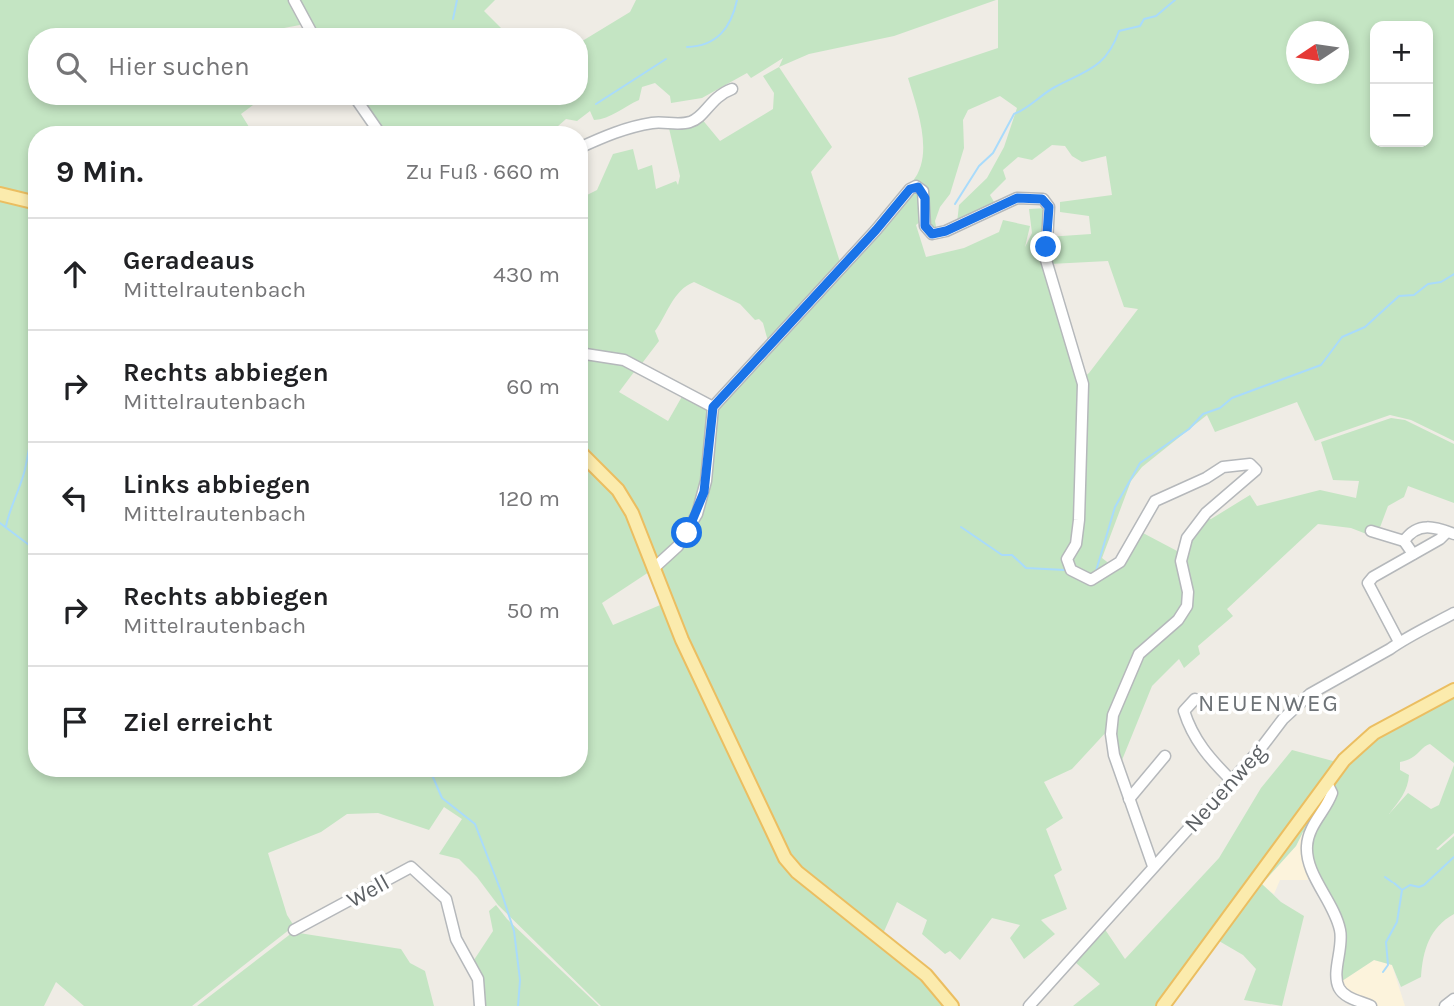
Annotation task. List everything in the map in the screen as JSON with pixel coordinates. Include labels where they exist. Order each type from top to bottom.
[{"type":"main road","points":[[0,194],[28,201]]},
{"type":"main road","points":[[588,458],[629,506],[685,646],[785,858],[797,872],[926,975],[952,1006]]},
{"type":"main road","points":[[1163,1006],[1327,783],[1368,737],[1454,690]]},
{"type":"street","points":[[294,0],[309,28]]},
{"type":"street","points":[[588,144],[618,131],[642,125],[690,122],[701,116],[719,94],[732,89]]},
{"type":"street","points":[[360,105],[375,126]]},
{"type":"street","points":[[654,568],[678,546],[697,514],[706,481],[713,407],[912,187],[918,187],[924,194],[925,226],[932,234],[946,231],[1017,198],[1042,199],[1049,207],[1045,233],[1048,268],[1083,380],[1079,520],[1076,544],[1067,559],[1068,566],[1088,580],[1099,578],[1120,562],[1141,530],[1152,503],[1206,478],[1223,467],[1252,464],[1255,473],[1206,513],[1186,538],[1181,561],[1188,594],[1183,613],[1139,654],[1113,715],[1112,743],[1153,866]]},
{"type":"street","points":[[588,355],[624,360],[713,407]]},
{"type":"street","points":[[1404,541],[1425,526],[1451,533]]},
{"type":"street","points":[[1371,531],[1404,541],[1413,555]]},
{"type":"street","points":[[1398,640],[1368,583],[1373,577],[1451,533]]},
{"type":"street","name":"Neuenweg","points":[[1029,1006],[1153,866],[1161,861],[1190,823],[1273,735],[1283,719],[1307,696],[1390,649],[1398,640],[1408,639],[1454,613]]},
{"type":"street","points":[[1195,699],[1184,711],[1186,717],[1201,749],[1231,780]]},
{"type":"street","points":[[1129,799],[1165,755]]},
{"type":"street","points":[[1327,783],[1331,797],[1309,835],[1308,857],[1330,901],[1340,932],[1336,976],[1339,989],[1346,996],[1371,1006]]},
{"type":"street","name":"Well","points":[[294,930],[411,867],[446,900],[456,939],[478,979],[480,1006]]},
{"type":"street","points":[[1445,1006],[1454,999]]},
{"type":"shaded area","points":[[1308,831],[1302,847],[1308,880],[1280,880],[1274,894],[1261,884],[1296,846],[1303,832]]},
{"type":"shaded area","points":[[1374,960],[1392,965],[1405,1006],[1376,1006],[1344,989],[1342,981]]},
{"type":"green space","points":[[0,0],[495,0],[484,11],[501,28],[307,28],[305,24],[284,28],[28,28],[28,105],[253,105],[241,114],[248,126],[28,126],[28,777],[588,777],[588,464],[617,492],[652,570],[602,603],[613,625],[665,603],[660,570],[699,514],[716,410],[910,192],[920,190],[918,183],[912,182],[922,159],[922,132],[908,78],[998,48],[998,0],[1454,0],[1454,441],[1411,420],[1390,415],[1315,441],[1297,402],[1215,432],[1207,415],[1142,467],[1131,481],[1102,558],[1115,568],[1143,533],[1179,552],[1185,590],[1182,612],[1144,645],[1108,730],[1072,769],[1044,782],[1063,818],[1046,829],[1062,870],[1054,875],[1067,909],[1041,920],[1055,934],[1024,959],[1010,938],[1020,925],[992,918],[960,960],[950,951],[945,954],[922,934],[927,920],[897,902],[882,936],[948,1006],[601,1006],[498,905],[459,859],[439,854],[462,819],[444,807],[429,830],[378,813],[347,814],[321,832],[268,853],[287,915],[294,926],[192,1006],[84,1006],[56,982],[44,1006],[0,1006]],"holes":[[[1000,96],[1017,108],[1004,147],[987,178],[959,205],[957,223],[997,207],[990,195],[1006,179],[1003,170],[1018,157],[1032,160],[1052,145],[1065,146],[1072,156],[1082,162],[1106,156],[1112,195],[1060,202],[1060,212],[1089,216],[1091,234],[1047,237],[1050,264],[1108,261],[1124,307],[1138,309],[1085,376],[1045,260],[1047,208],[1029,209],[1032,233],[1025,247],[1030,226],[1003,220],[999,232],[964,248],[926,257],[916,225],[921,221],[920,192],[929,229],[937,232],[935,221],[940,207],[950,194],[964,148],[963,120],[968,110]]]},
{"type":"green space","points":[[636,0],[996,0],[894,36],[809,54],[779,67],[783,58],[751,78],[747,73],[702,98],[671,103],[670,96],[655,83],[642,87],[639,100],[611,115],[594,120],[590,111],[577,121],[566,119],[558,126],[372,126],[358,105],[588,105],[588,38],[630,12]]},
{"type":"green space","points":[[779,67],[832,147],[811,172],[840,262],[769,345],[763,323],[759,319],[755,320],[740,304],[694,282],[681,291],[671,304],[655,331],[659,341],[640,366],[588,354],[588,194],[597,190],[613,154],[633,149],[638,170],[652,165],[656,189],[676,181],[678,185],[680,176],[668,124],[701,118],[720,141],[773,109],[774,93],[763,76]]},
{"type":"green space","points":[[588,355],[599,356],[637,368],[619,392],[668,421],[684,393],[709,409],[704,481],[685,532],[656,563],[638,517],[588,457]]},
{"type":"green space","points":[[1391,418],[1405,420],[1454,444],[1454,503],[1408,486],[1404,497],[1388,506],[1379,530],[1369,535],[1351,528],[1318,524],[1227,609],[1233,616],[1198,646],[1200,654],[1184,668],[1179,659],[1152,686],[1122,760],[1117,760],[1113,725],[1138,660],[1183,616],[1185,552],[1202,520],[1211,519],[1250,495],[1257,506],[1320,490],[1356,498],[1359,481],[1333,480],[1321,442]]},
{"type":"green space","points":[[1454,684],[1454,687],[1370,733],[1160,1006],[1073,1006],[1100,984],[1075,962],[1104,928],[1125,959],[1219,858],[1261,788],[1292,750],[1333,761],[1365,734]]},
{"type":"green space","points":[[1454,694],[1454,763],[1430,744],[1415,756],[1400,762],[1400,770],[1409,775],[1407,786],[1389,814],[1408,793],[1431,809],[1439,805],[1454,765],[1454,833],[1436,849],[1454,836],[1454,914],[1433,933],[1423,958],[1421,977],[1401,987],[1392,965],[1374,960],[1342,981],[1342,931],[1311,856],[1311,835],[1337,795],[1334,780],[1366,743]]},
{"type":"green space","points":[[1328,792],[1308,831],[1303,832],[1296,846],[1262,884],[1281,902],[1304,916],[1282,1006],[1244,1000],[1256,969],[1243,955],[1219,941],[1169,1006]]},
{"type":"green space","points":[[496,905],[507,919],[599,1006],[481,1006],[472,963],[493,931],[489,911]]},
{"type":"green space","points":[[297,929],[299,933],[401,949],[410,963],[425,971],[434,1006],[197,1006]]},
{"type":"waterway","points":[[453,19],[457,0]]},
{"type":"waterway","points":[[687,47],[707,43],[721,34],[731,19],[737,0]]},
{"type":"waterway","points":[[955,204],[979,166],[993,153],[1014,114],[1055,87],[1093,67],[1108,54],[1119,31],[1140,26],[1144,19],[1156,16],[1175,0]]},
{"type":"waterway","points":[[596,104],[666,59]]},
{"type":"waterway","points":[[1096,571],[1115,507],[1140,463],[1189,429],[1203,414],[1220,408],[1232,398],[1321,365],[1342,337],[1365,327],[1399,296],[1414,295],[1428,284],[1441,282],[1454,274]]},
{"type":"waterway","points":[[6,526],[28,452]]},
{"type":"waterway","points":[[0,523],[28,544]]},
{"type":"waterway","points":[[961,527],[1002,555],[1012,555],[1026,568],[1065,570]]},
{"type":"waterway","points":[[433,777],[442,798],[475,824],[502,894],[514,931],[520,980],[518,1006]]},
{"type":"waterway","points":[[1383,972],[1388,965],[1386,942],[1397,922],[1402,890],[1410,885],[1424,885],[1454,857]]},
{"type":"waterway","points":[[1385,877],[1392,882]]},
{"type":"waterway","points":[[1394,883],[1401,889]]},
{"type":"district","name":"NEUENWEG","points":[[1269,703]]},
{"type":"route","points":[[687,533],[704,492],[713,407],[898,206],[910,189],[914,186],[921,188],[924,194],[925,226],[932,234],[946,231],[1017,198],[1040,198],[1049,207],[1046,247]]}]
